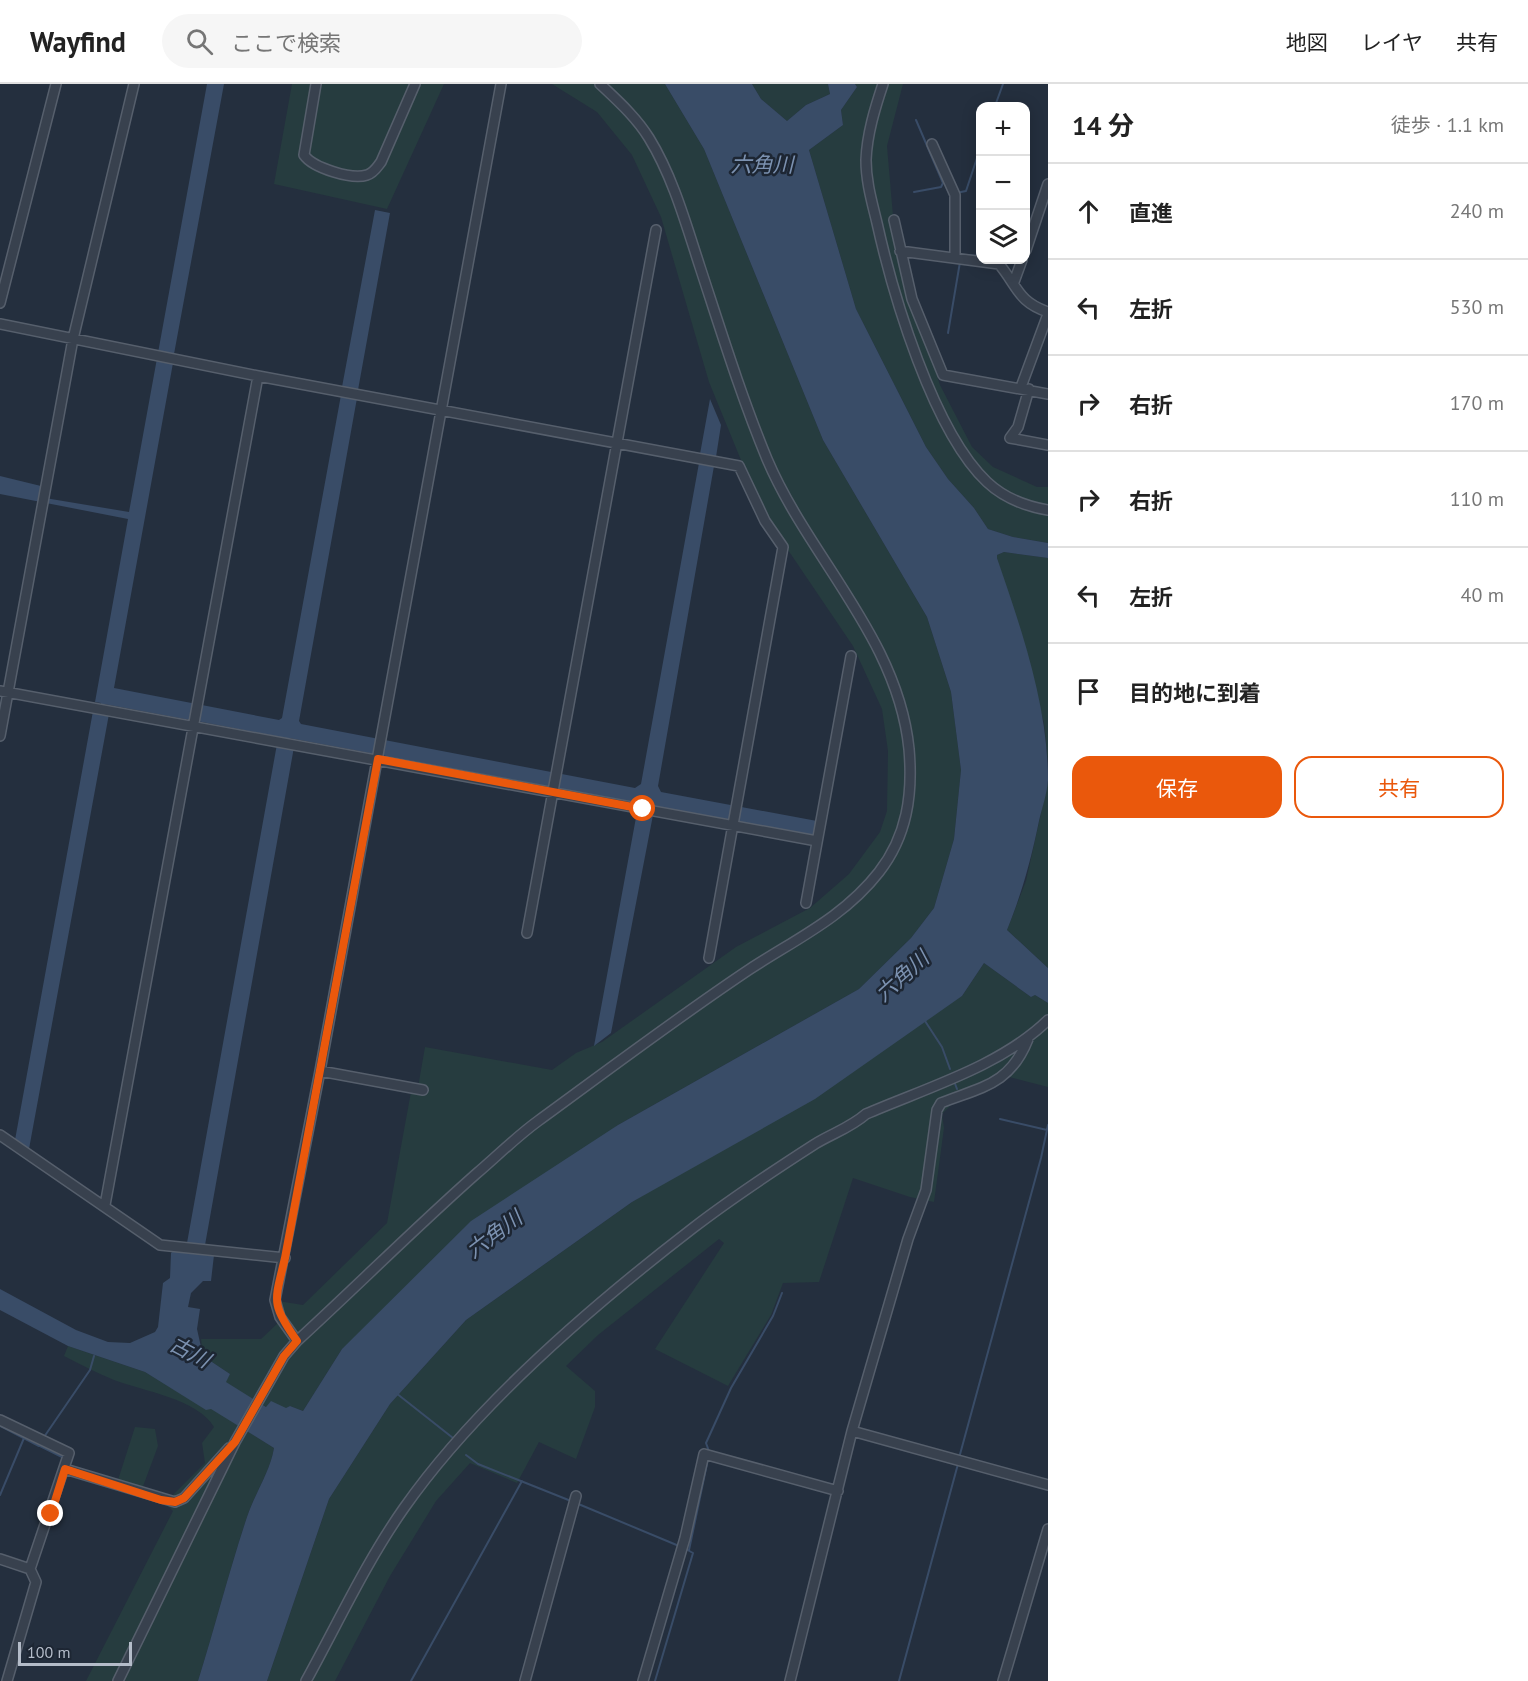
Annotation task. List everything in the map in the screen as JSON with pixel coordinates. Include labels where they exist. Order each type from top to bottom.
[{"type":"street","points":[[0,303],[56,84]]},
{"type":"street","points":[[0,736],[4,691],[73,339],[134,84]]},
{"type":"street","points":[[316,84],[304,156],[317,167],[357,176],[374,172],[381,162],[415,84]]},
{"type":"street","points":[[297,1341],[280,1317],[275,1300],[320,1071],[501,84]]},
{"type":"street","points":[[118,1681],[241,1430],[284,1356],[297,1341],[438,1208],[533,1125],[747,971],[844,910],[880,871],[898,844],[906,820],[910,775],[909,746],[901,709],[888,673],[852,603],[788,504],[769,464],[737,383],[669,179],[650,139],[628,110],[600,84]]},
{"type":"street","points":[[883,84],[867,150],[870,194],[892,283],[925,376],[952,436],[986,481],[1002,495],[1019,503],[1048,510]]},
{"type":"street","points":[[932,144],[955,195],[959,258]]},
{"type":"street","points":[[1030,238],[1048,184]]},
{"type":"street","points":[[894,220],[912,299],[943,375],[1025,388],[1048,394]]},
{"type":"street","points":[[527,933],[656,230]]},
{"type":"street","points":[[900,251],[999,264],[1015,280],[1023,300],[1048,313],[1025,388],[1018,427],[1010,438],[1048,445]]},
{"type":"street","points":[[1015,280],[1021,264]]},
{"type":"street","points":[[0,324],[258,376],[739,465],[765,521],[783,547],[709,958]]},
{"type":"street","points":[[105,1205],[258,376]]},
{"type":"street","points":[[806,903],[851,656]]},
{"type":"street","points":[[4,691],[102,708],[194,717],[287,742],[379,751],[554,784],[645,810],[735,818],[817,841]]},
{"type":"street","points":[[306,1681],[359,1580],[404,1508],[435,1467],[495,1402],[572,1328],[691,1229],[764,1175],[832,1133],[851,1126],[866,1114],[997,1057],[1028,1039],[1048,1020]]},
{"type":"street","points":[[790,1681],[852,1431],[908,1239],[926,1190],[937,1110],[941,1103],[987,1088],[1006,1073],[1028,1039]]},
{"type":"street","points":[[320,1071],[423,1090]]},
{"type":"street","points":[[0,1135],[105,1205],[160,1245],[285,1258]]},
{"type":"street","points":[[0,1420],[69,1453],[30,1569],[36,1582],[7,1681]]},
{"type":"street","points":[[852,1431],[1048,1485]]},
{"type":"street","points":[[65,1469],[175,1502],[184,1498],[235,1442]]},
{"type":"street","points":[[643,1681],[709,1455],[838,1491]]},
{"type":"street","points":[[525,1681],[576,1496]]},
{"type":"street","points":[[1003,1681],[1048,1528]]},
{"type":"street","points":[[0,1559],[30,1569]]},
{"type":"green space","points":[[292,84],[444,84],[387,209],[274,184]]},
{"type":"green space","points":[[552,84],[665,84],[704,149],[823,440],[927,617],[951,692],[961,770],[954,839],[934,908],[911,938],[859,989],[618,1125],[342,1349],[303,1411],[290,1406],[274,1409],[257,1402],[225,1382],[230,1374],[203,1356],[201,1339],[261,1339],[279,1322],[272,1300],[303,1305],[387,1223],[411,1092],[417,1093],[425,1047],[552,1070],[576,1053],[602,1042],[736,947],[810,908],[849,874],[880,832],[887,811],[888,751],[882,709],[853,646],[767,519],[709,382],[661,217],[632,155],[597,112]]},
{"type":"green space","points":[[752,84],[828,84],[830,94],[806,105],[787,121],[761,99]]},
{"type":"green space","points":[[855,84],[903,84],[887,146],[896,251],[940,385],[972,447],[993,467],[1037,487],[1048,487],[1048,543],[1013,537],[988,529],[926,447],[856,309],[809,150],[843,125],[841,110],[857,87]]},
{"type":"green space","points":[[1004,552],[1048,558],[1048,763],[1044,723],[997,558],[997,555]]},
{"type":"green space","points":[[1048,781],[1048,968],[1007,930],[1026,881]]},
{"type":"green space","points":[[984,963],[1031,997],[1035,995],[1048,1003],[1048,1087],[1009,1077],[989,1091],[953,1103],[942,1114],[944,1128],[934,1202],[910,1197],[853,1178],[819,1282],[783,1283],[771,1315],[728,1386],[655,1349],[724,1243],[719,1239],[598,1335],[566,1366],[595,1391],[595,1407],[576,1459],[539,1442],[517,1483],[470,1463],[436,1501],[390,1576],[335,1681],[267,1681],[329,1499],[390,1404],[466,1320],[632,1202],[962,996]]},
{"type":"green space","points":[[68,1346],[145,1372],[206,1409],[211,1408],[274,1448],[269,1466],[247,1517],[198,1681],[86,1681],[173,1511],[165,1503],[205,1463],[202,1443],[214,1427],[196,1409],[169,1397],[114,1380],[64,1356]]},
{"type":"green space","points":[[135,1427],[155,1429],[158,1446],[142,1489],[117,1483]]},
{"type":"water","points":[[207,84],[224,84],[174,354],[168,353],[166,361],[173,363],[114,688],[279,720],[282,718],[341,395],[348,396],[349,388],[342,387],[375,210],[390,213],[358,390],[352,389],[357,398],[299,721],[301,724],[635,788],[641,784],[699,463],[706,455],[700,454],[710,399],[721,425],[716,457],[710,456],[708,464],[714,466],[658,786],[661,792],[817,821],[814,836],[648,805],[646,813],[653,815],[611,1033],[594,1046],[637,812],[643,813],[644,804],[289,738],[288,746],[294,747],[205,1245],[187,1243],[277,744],[284,745],[285,738],[197,721],[192,714],[190,720],[104,704],[103,712],[109,714],[29,1149],[15,1140],[93,711],[100,711],[101,703],[95,702],[128,519],[0,494],[0,476],[41,486],[39,497],[129,512]]},
{"type":"water","points":[[665,84],[752,84],[761,99],[787,121],[806,105],[830,94],[828,84],[855,84],[857,87],[841,110],[843,125],[809,150],[856,309],[926,447],[988,529],[1013,537],[1048,543],[1048,558],[1004,552],[997,555],[997,558],[1032,667],[1047,752],[1048,780],[1029,863],[1007,930],[1048,968],[1048,1003],[1035,995],[1031,997],[984,963],[962,996],[815,1099],[632,1202],[466,1320],[390,1404],[329,1499],[267,1681],[198,1681],[247,1517],[269,1466],[274,1448],[145,1372],[68,1346],[0,1310],[0,1289],[76,1330],[108,1342],[130,1343],[155,1332],[158,1327],[163,1283],[170,1278],[171,1253],[173,1251],[214,1255],[211,1281],[203,1281],[191,1293],[188,1307],[200,1309],[197,1329],[203,1356],[230,1374],[226,1382],[266,1407],[271,1401],[286,1408],[290,1406],[303,1411],[342,1349],[471,1221],[618,1125],[859,989],[911,938],[934,908],[954,839],[961,770],[951,692],[927,617],[823,440],[704,149]]},
{"type":"waterway","points":[[996,102],[1003,84]]},
{"type":"waterway","points":[[916,120],[943,183],[946,181]]},
{"type":"waterway","points":[[956,193],[966,191],[978,156]]},
{"type":"waterway","points":[[914,192],[941,187],[943,183]]},
{"type":"waterway","points":[[965,255],[976,256]]},
{"type":"waterway","points":[[948,333],[960,262]]},
{"type":"waterway","points":[[925,1021],[942,1047],[950,1069]]},
{"type":"waterway","points":[[954,1081],[957,1089]]},
{"type":"waterway","points":[[1000,1119],[1047,1130]]},
{"type":"waterway","points":[[959,1458],[1048,1125]]},
{"type":"waterway","points":[[710,1454],[706,1443],[731,1388],[773,1316],[782,1293]]},
{"type":"waterway","points":[[44,1437],[90,1370],[94,1356]]},
{"type":"waterway","points":[[396,1393],[453,1438]]},
{"type":"waterway","points":[[0,1426],[39,1446],[41,1442]]},
{"type":"waterway","points":[[0,1495],[24,1438]]},
{"type":"waterway","points":[[40,1446],[64,1458]]},
{"type":"waterway","points":[[466,1455],[478,1464],[571,1501]]},
{"type":"waterway","points":[[689,1550],[708,1459]]},
{"type":"waterway","points":[[899,1681],[958,1464]]},
{"type":"waterway","points":[[411,1681],[522,1481]]},
{"type":"waterway","points":[[576,1503],[679,1546]]},
{"type":"waterway","points":[[655,1681],[693,1553],[684,1548]]},
{"type":"route","points":[[51,1514],[65,1469],[161,1500],[175,1502],[184,1498],[235,1442],[284,1356],[297,1341],[280,1317],[275,1300],[285,1258],[378,759],[643,809]]},
{"type":"water label","name":"六角川","points":[[762,164]]},
{"type":"water label","name":"六角川","points":[[902,976]]},
{"type":"water label","name":"六角川","points":[[494,1234]]},
{"type":"water label","name":"古川","points":[[190,1352]]}]
